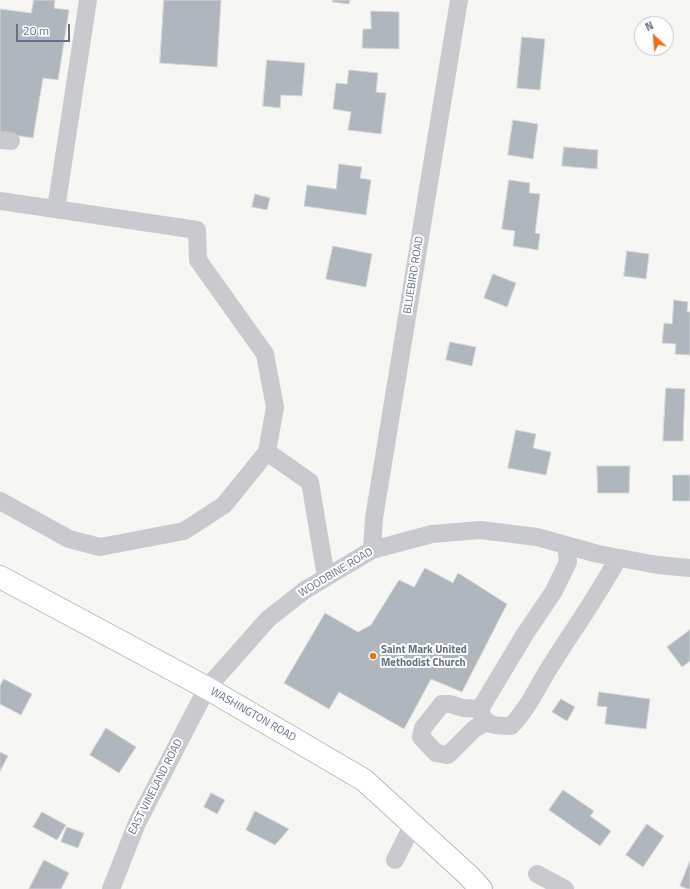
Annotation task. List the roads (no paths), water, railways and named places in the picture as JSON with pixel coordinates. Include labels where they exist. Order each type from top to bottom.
[{"type":"main road","name":"WASHINGTON ROAD","points":[[0,577],[207,688],[364,780],[468,875],[481,889]]},
{"type":"street","points":[[56,209],[88,0]]},
{"type":"street","name":"BLUEBIRD ROAD","points":[[372,550],[374,518],[459,0]]},
{"type":"street","points":[[0,201],[197,230],[198,260],[265,354],[275,407],[267,452],[224,504],[184,531],[100,547],[69,539],[0,501]]},
{"type":"street","points":[[267,452],[310,482],[326,577]]},
{"type":"street","name":"WOODBINE ROAD","points":[[207,688],[268,618],[305,590],[372,550],[432,534],[480,530],[537,537],[618,558],[690,568]]},
{"type":"street","points":[[566,545],[568,562],[554,591],[525,634],[483,715],[496,726],[511,726],[522,715],[553,662],[603,586],[618,558]]},
{"type":"street","name":"EAST VINELAND ROAD","points":[[111,889],[137,823],[207,688]]},
{"type":"street","points":[[395,860],[413,824]]},
{"type":"street","points":[[537,874],[565,889]]},
{"type":"place","name":"Saint Mark United Methodist Church","points":[[373,656]]}]
